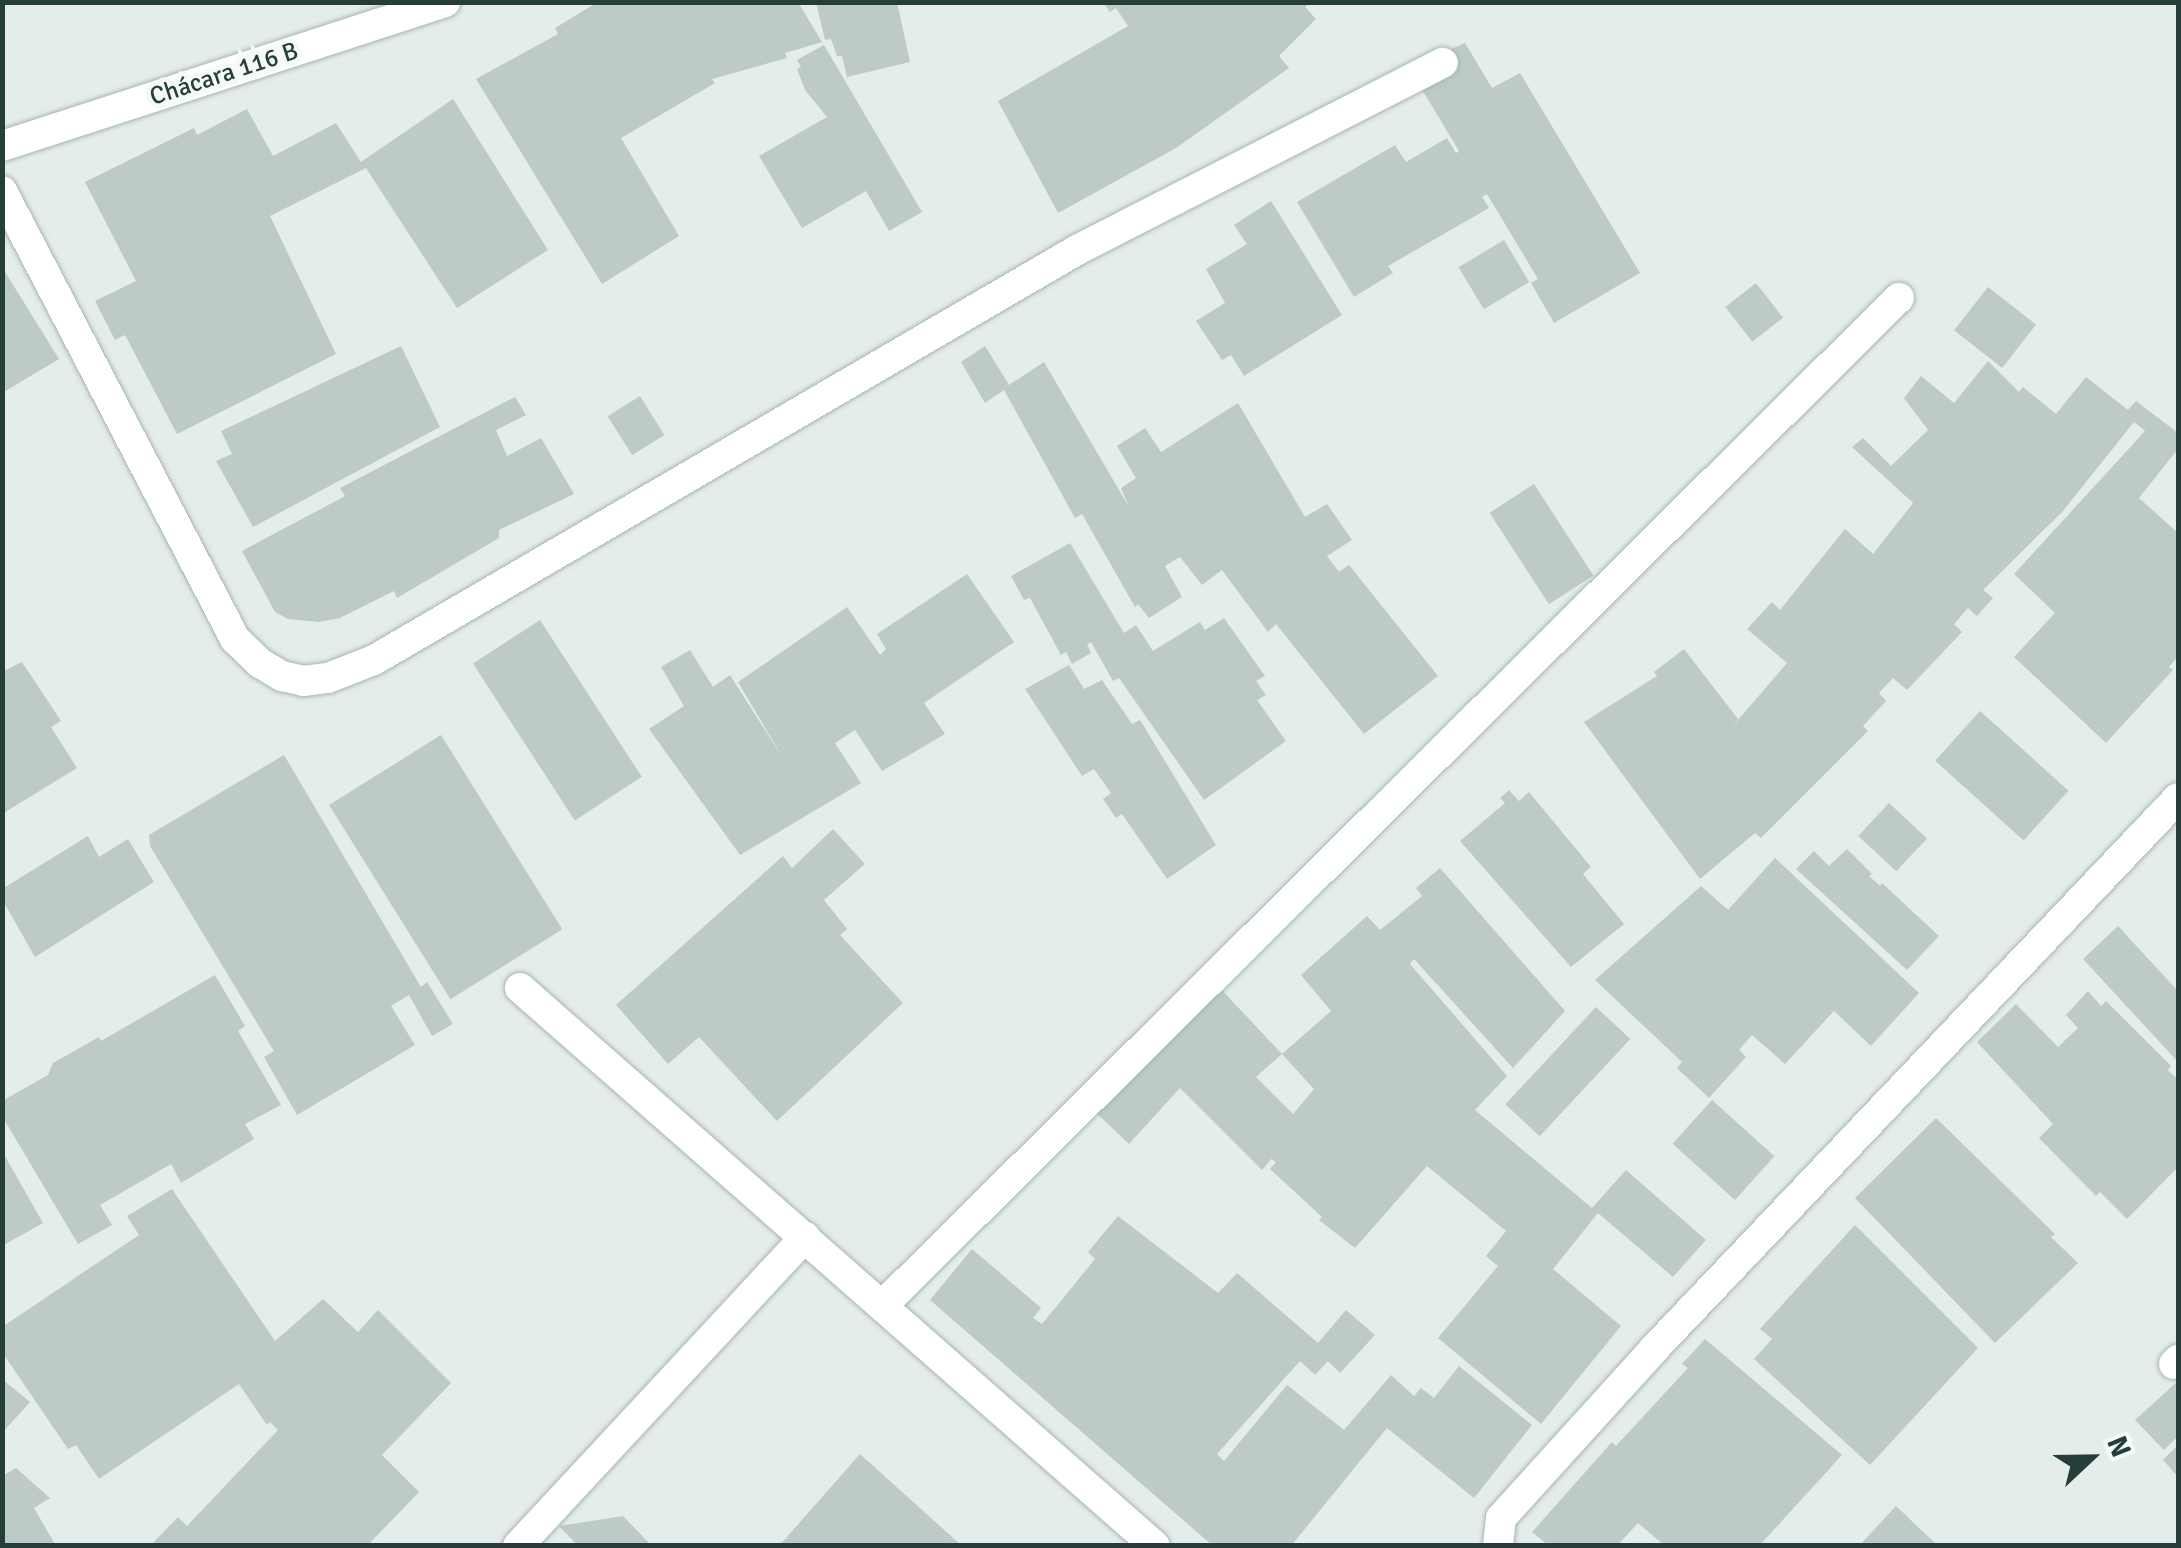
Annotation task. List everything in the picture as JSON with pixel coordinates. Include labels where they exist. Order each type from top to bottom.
[{"type":"street","name":"Chácara 116 B","points":[[2,146],[445,2]]},
{"type":"street","points":[[2,192],[235,639],[260,663],[282,676],[302,681],[328,678],[374,660],[871,374],[1077,250],[1443,62]]},
{"type":"street","points":[[882,1306],[1899,298]]},
{"type":"street","points":[[1498,1546],[1501,1518],[1654,1349],[2178,798]]},
{"type":"street","points":[[520,988],[1156,1546]]},
{"type":"street","points":[[518,1546],[805,1237]]},
{"type":"building","points":[[598,2],[798,2],[822,42],[785,53],[787,58],[712,79],[715,83],[621,138],[679,236],[602,284],[476,79],[558,34],[555,28]]},
{"type":"building","points":[[816,2],[897,2],[910,62],[847,77],[842,56],[837,56],[831,39],[825,40]]},
{"type":"building","points":[[1103,2],[1310,2],[1305,7],[1316,19],[1279,56],[1289,68],[1176,148],[1058,213],[998,101],[1128,26],[1116,8],[1110,12]]},
{"type":"building","points":[[1465,43],[1492,88],[1520,73],[1640,273],[1554,323],[1531,283],[1538,279],[1487,194],[1482,197],[1489,208],[1388,266],[1393,273],[1354,297],[1297,202],[1395,145],[1406,162],[1447,138],[1456,153],[1459,151],[1418,83],[1427,60]]},
{"type":"building","points":[[824,45],[922,212],[889,231],[866,191],[802,228],[759,156],[827,117],[805,90],[797,69],[801,67],[797,60]]},
{"type":"building","points":[[453,99],[548,250],[457,308],[366,168],[270,216],[336,354],[177,434],[125,335],[115,340],[95,301],[136,281],[85,182],[194,128],[197,135],[247,109],[273,156],[336,123],[361,162]]},
{"type":"building","points":[[1271,201],[1342,315],[1244,376],[1231,355],[1222,360],[1196,321],[1225,303],[1206,269],[1247,244],[1234,225]]},
{"type":"building","points":[[1504,240],[1529,282],[1484,309],[1459,267]]},
{"type":"building","points":[[2,267],[59,359],[2,393]]},
{"type":"building","points":[[1756,283],[1783,318],[1752,342],[1725,307]]},
{"type":"building","points":[[1988,287],[2036,325],[2002,368],[1954,330]]},
{"type":"building","points":[[401,346],[440,427],[253,527],[216,461],[232,454],[221,431]]},
{"type":"building","points":[[985,346],[1009,385],[1044,362],[1129,507],[1121,488],[1136,478],[1117,446],[1145,428],[1161,452],[1238,403],[1305,517],[1327,504],[1352,540],[1327,556],[1339,572],[1349,565],[1438,676],[1364,734],[1276,624],[1268,632],[1222,570],[1202,585],[1180,557],[1165,566],[1182,597],[1149,618],[1138,604],[1135,607],[1082,514],[1075,518],[1004,390],[985,403],[961,362]]},
{"type":"building","points":[[1988,361],[2019,392],[2023,387],[2056,414],[2086,377],[2128,410],[2136,401],[2178,433],[2178,449],[2139,498],[2178,533],[2178,656],[2169,667],[2173,670],[2106,743],[2014,657],[2055,613],[2014,574],[2145,431],[2134,422],[2063,511],[1983,590],[1993,598],[1977,616],[1968,608],[1954,624],[1962,632],[1907,690],[1893,678],[1879,693],[1886,701],[1863,726],[1868,731],[1761,838],[1755,833],[1700,879],[1584,722],[1657,676],[1654,672],[1684,649],[1738,719],[1731,728],[1787,663],[1747,629],[1772,602],[1780,610],[1845,529],[1873,554],[1913,503],[1852,447],[1863,438],[1891,466],[1928,430],[1904,398],[1921,376],[1954,403]]},
{"type":"building","points":[[640,396],[664,435],[632,455],[608,416]]},
{"type":"building","points":[[515,397],[526,415],[496,430],[507,456],[541,438],[574,494],[499,530],[499,538],[397,598],[394,591],[340,618],[319,622],[288,619],[275,612],[242,551],[345,496],[340,488]]},
{"type":"building","points":[[1534,484],[1593,575],[1549,604],[1490,513]]},
{"type":"building","points":[[1070,543],[1124,633],[1136,625],[1153,651],[1200,622],[1205,630],[1224,618],[1265,676],[1256,681],[1266,695],[1257,700],[1286,741],[1204,800],[1119,678],[1113,681],[1091,642],[1087,645],[1091,653],[1072,664],[1066,652],[1061,655],[1030,598],[1024,600],[1011,576]]},
{"type":"building","points":[[967,574],[1014,642],[924,703],[945,734],[882,771],[855,730],[835,743],[861,783],[740,855],[649,729],[684,706],[661,667],[690,650],[713,687],[730,675],[784,760],[738,682],[847,607],[880,655],[886,649],[877,634]]},
{"type":"building","points":[[540,620],[642,777],[575,820],[473,664]]},
{"type":"building","points":[[22,662],[61,721],[51,727],[77,768],[2,814],[2,672]]},
{"type":"building","points":[[1069,665],[1084,689],[1102,680],[1132,724],[1140,720],[1216,845],[1167,879],[1122,814],[1116,818],[1103,799],[1111,793],[1094,769],[1082,776],[1025,689]]},
{"type":"building","points":[[1980,711],[2068,791],[2024,840],[1935,761]]},
{"type":"building","points":[[441,735],[562,929],[450,999],[329,805]]},
{"type":"building","points":[[284,755],[421,987],[427,982],[453,1024],[432,1036],[409,995],[391,1006],[415,1045],[297,1115],[264,1057],[274,1051],[150,846],[149,835]]},
{"type":"building","points":[[1509,790],[1519,801],[1529,792],[1591,867],[1583,874],[1624,924],[1571,967],[1460,841],[1505,803],[1500,798]]},
{"type":"building","points":[[1889,803],[1927,838],[1896,871],[1858,836]]},
{"type":"building","points":[[833,829],[865,864],[824,900],[847,929],[840,935],[903,1003],[777,1121],[699,1037],[668,1064],[616,1005],[783,856],[792,868]]},
{"type":"building","points":[[88,836],[99,857],[128,839],[154,882],[35,957],[2,899],[2,889]]},
{"type":"building","points":[[1847,849],[1872,874],[1869,876],[1880,886],[1882,883],[1939,936],[1907,970],[1796,869],[1814,851],[1829,866]]},
{"type":"building","points":[[1775,858],[1919,993],[1871,1046],[1834,1011],[1785,1064],[1752,1035],[1739,1050],[1746,1057],[1709,1098],[1677,1068],[1682,1062],[1595,980],[1701,886],[1728,910]]},
{"type":"building","points":[[1440,868],[1565,1011],[1513,1068],[1414,959],[1410,964],[1507,1076],[1475,1110],[1592,1208],[1626,1170],[1706,1240],[1673,1277],[1598,1213],[1553,1269],[1621,1326],[1541,1424],[1438,1338],[1498,1266],[1486,1256],[1506,1231],[1427,1166],[1355,1248],[1319,1220],[1322,1217],[1270,1169],[1276,1162],[1271,1159],[1262,1170],[1180,1088],[1129,1144],[1090,1107],[1218,986],[1282,1054],[1331,1011],[1301,975],[1367,916],[1380,930],[1422,896],[1416,888]],"holes":[[[1282,1054],[1314,1089],[1293,1114],[1256,1077]]]},
{"type":"building","points":[[2118,926],[2178,991],[2178,1062],[2083,959]]},
{"type":"building","points":[[215,975],[245,1026],[238,1031],[281,1105],[245,1124],[254,1139],[181,1183],[171,1164],[100,1205],[112,1225],[78,1244],[2,1116],[2,1101],[48,1075],[53,1063],[99,1037],[101,1041]]},
{"type":"building","points":[[2088,991],[2101,1006],[2106,1001],[2171,1066],[2168,1070],[2178,1080],[2178,1167],[2127,1219],[2100,1192],[2096,1196],[2039,1138],[2053,1124],[1977,1042],[2016,1004],[2058,1047],[2078,1028],[2066,1015]]},
{"type":"building","points":[[1596,1007],[1630,1039],[1540,1136],[1505,1104]]},
{"type":"building","points":[[1712,1100],[1774,1156],[1735,1200],[1673,1144]]},
{"type":"building","points":[[1936,1118],[2055,1234],[2051,1237],[2078,1263],[1995,1343],[1855,1198]]},
{"type":"building","points":[[2,1151],[43,1223],[2,1246]]},
{"type":"building","points":[[172,1189],[275,1341],[323,1299],[358,1332],[378,1310],[451,1383],[382,1455],[419,1492],[367,1546],[150,1546],[178,1517],[187,1526],[278,1430],[270,1422],[267,1425],[239,1384],[99,1479],[76,1445],[68,1449],[2,1352],[2,1327],[139,1235],[127,1216]]},
{"type":"building","points":[[1118,1216],[1218,1293],[1237,1273],[1318,1343],[1346,1310],[1375,1335],[1340,1373],[1328,1361],[1315,1375],[1300,1361],[1217,1454],[1224,1461],[1287,1385],[1344,1430],[1391,1375],[1414,1396],[1421,1388],[1434,1398],[1459,1366],[1532,1425],[1474,1498],[1387,1428],[1291,1546],[1213,1546],[930,1300],[972,1249],[1041,1308],[1033,1318],[1042,1324],[1095,1259],[1088,1252]]},
{"type":"building","points":[[1855,1225],[1978,1348],[1870,1465],[1754,1359],[1772,1339],[1760,1329]]},
{"type":"building","points":[[1705,1339],[1842,1455],[1759,1546],[1665,1546],[1638,1523],[1617,1546],[1549,1546],[1532,1532],[1612,1442],[1616,1446],[1688,1368],[1682,1364]]},
{"type":"building","points":[[2,1379],[30,1402],[2,1433]]},
{"type":"building","points":[[2178,1381],[2178,1436],[2164,1450],[2135,1420]]},
{"type":"building","points":[[2178,1445],[2178,1477],[2163,1460]]},
{"type":"building","points":[[860,1454],[962,1546],[779,1546]]},
{"type":"building","points":[[16,1468],[50,1498],[34,1508],[56,1546],[2,1546],[2,1476]]},
{"type":"building","points":[[1896,1506],[1938,1546],[1859,1546]]},
{"type":"building","points":[[623,1516],[652,1546],[578,1546],[559,1526]]}]
